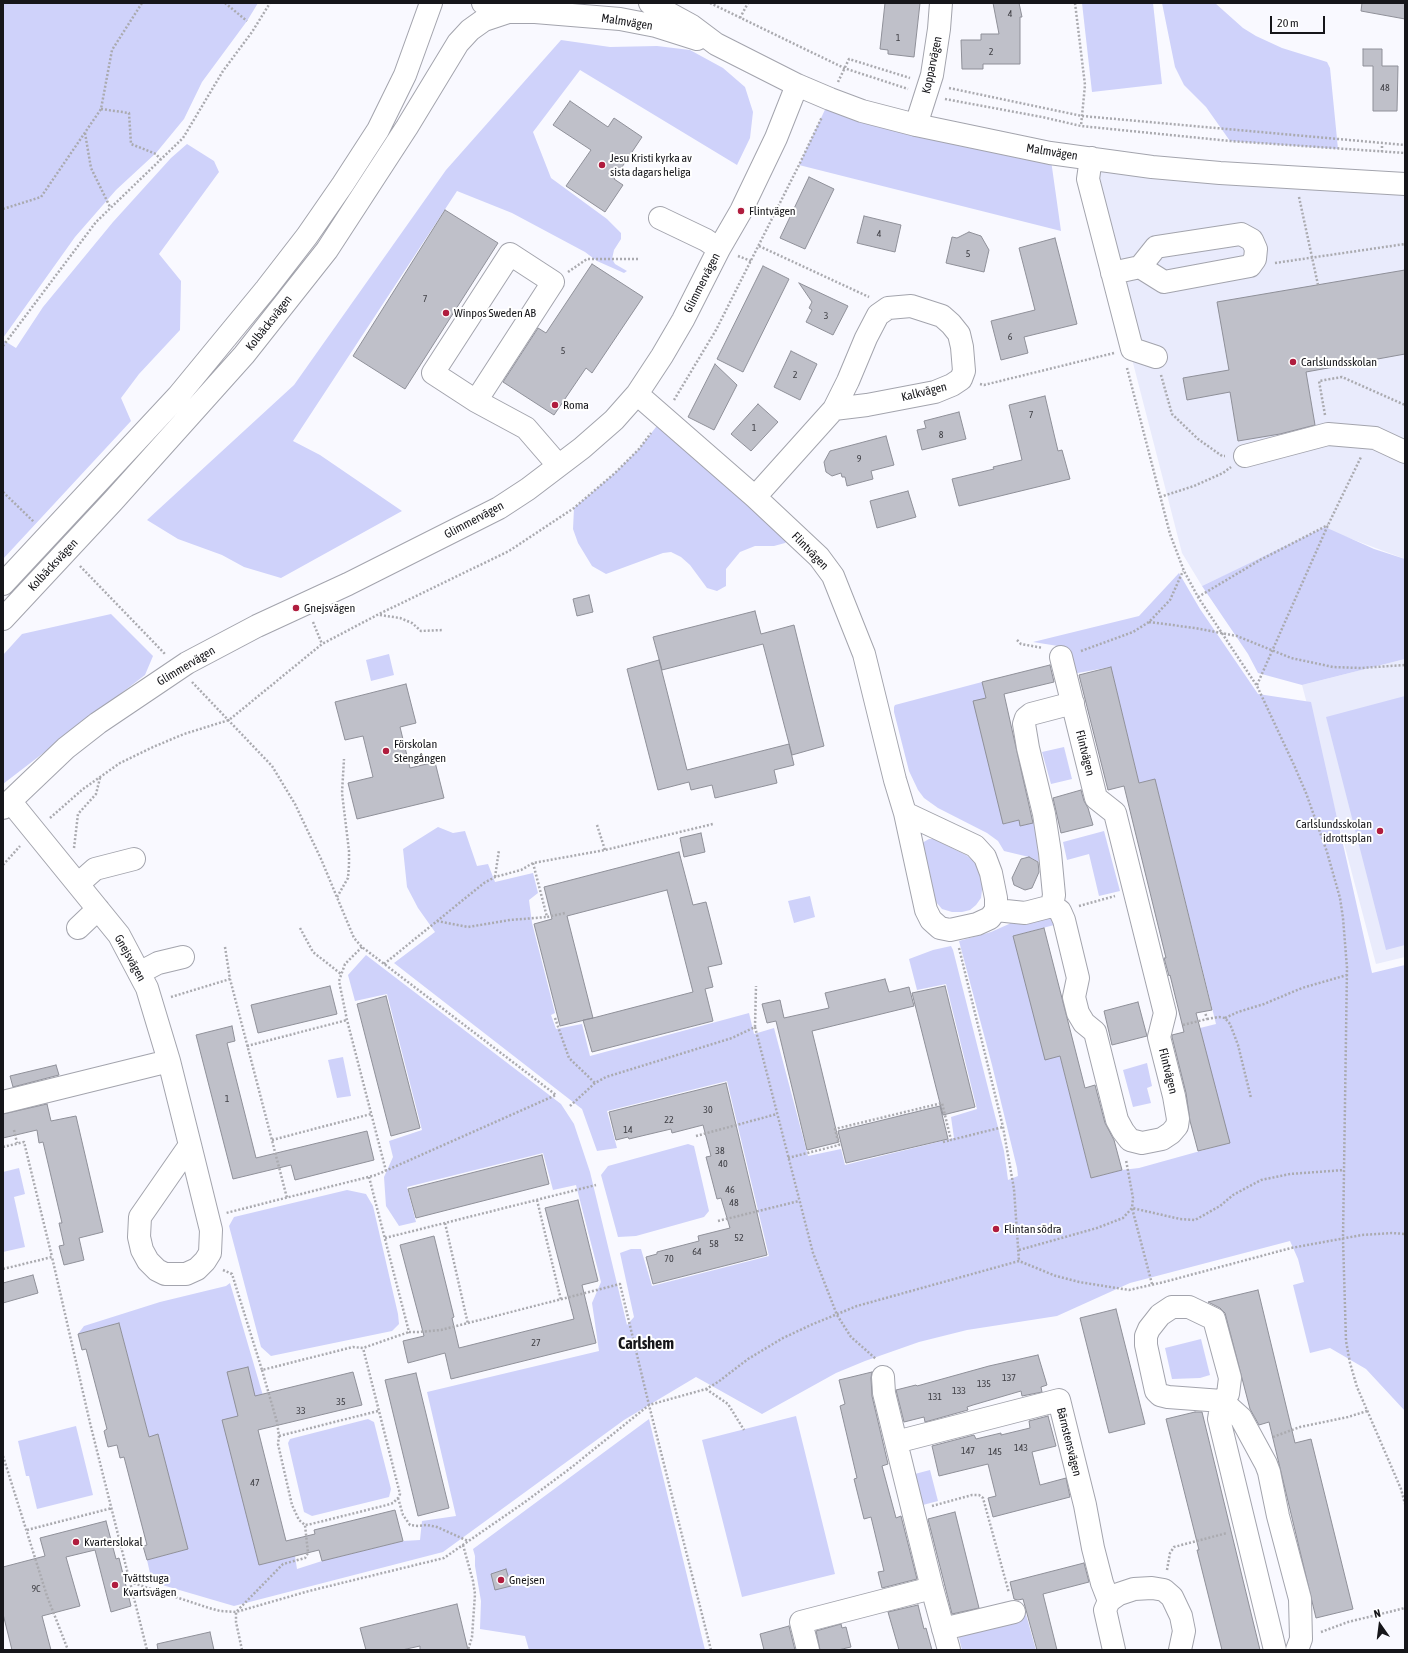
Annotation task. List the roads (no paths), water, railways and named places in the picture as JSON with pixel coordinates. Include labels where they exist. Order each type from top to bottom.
[{"type":"main road","name":"Kolbäcksvägen","points":[[3,584],[178,396],[266,289],[307,236],[378,130],[405,75],[431,3]]},
{"type":"main road","points":[[483,3],[493,8],[508,12]]},
{"type":"main road","points":[[536,12],[557,3]]},
{"type":"main road","name":"Malmvägen","points":[[650,3],[692,26],[716,44],[797,85],[862,111],[916,125],[1050,153],[1152,167],[1220,174],[1405,184]]},
{"type":"main road","name":"Kopparvägen","points":[[916,125],[927,90],[939,29],[941,3]]},
{"type":"main road","name":"Kolbäcksvägen","points":[[3,619],[113,501],[244,355],[331,244],[407,128],[458,43],[470,30],[484,20],[508,12]]},
{"type":"main road","name":"Malmvägen","points":[[508,12],[536,12],[620,19],[656,26],[684,36],[716,44]]},
{"type":"main road","name":"Glimmervägen","points":[[7,804],[66,748],[98,723],[188,663],[257,626],[355,580],[499,508],[528,489],[582,448],[614,420],[637,394],[683,320],[719,249],[741,211],[776,138],[797,85]]},
{"type":"main road","points":[[1091,158],[1088,178],[1132,349],[1156,357]]},
{"type":"main road","points":[[660,218],[706,240],[719,249]]},
{"type":"main road","points":[[1112,273],[1140,266],[1156,247],[1241,234],[1252,240],[1256,249],[1255,259],[1250,266],[1164,282],[1140,266]]},
{"type":"main road","points":[[476,401],[553,282],[510,254],[433,373],[476,401],[526,428],[558,465]]},
{"type":"main road","name":"Kalkvägen","points":[[911,306],[942,316],[952,324],[959,334],[962,347],[964,371],[960,379],[952,385],[935,392],[867,405],[834,409],[872,326],[878,315],[888,308],[911,306]]},
{"type":"main road","name":"Flintvägen","points":[[637,394],[755,497],[819,557],[832,576],[864,654],[895,780],[905,812],[926,910],[931,920],[940,928],[950,930],[977,924],[990,918],[996,910]]},
{"type":"main road","points":[[755,497],[834,409]]},
{"type":"main road","points":[[1245,456],[1328,434],[1376,438],[1405,452]]},
{"type":"main road","name":"Flintvägen","points":[[1061,657],[1073,703],[1096,798],[1115,813],[1165,1013],[1160,1037],[1177,1109],[1176,1126],[1162,1139],[1142,1143],[1130,1140],[1117,1120],[1095,1032],[1084,1023],[1078,1013],[1074,997],[1078,978],[1064,920],[1056,908],[1044,814],[1028,748],[1024,724],[1026,718],[1031,714],[1073,703]]},
{"type":"main road","name":"Gnejsvägen","points":[[7,804],[34,830],[119,935],[147,988],[169,1061],[208,1216],[212,1240],[210,1254],[197,1269],[186,1274],[165,1274],[157,1270],[148,1261],[142,1250],[139,1237],[140,1217],[190,1146]]},
{"type":"main road","points":[[905,812],[975,846],[986,857],[995,892],[996,910],[1025,913],[1056,908]]},
{"type":"main road","points":[[78,884],[95,869],[134,859]]},
{"type":"main road","points":[[78,928],[98,909]]},
{"type":"main road","points":[[139,973],[158,963],[183,957]]},
{"type":"main road","points":[[3,1102],[169,1061]]},
{"type":"main road","points":[[1275,1650],[1219,1419],[1222,1401],[1228,1394],[1230,1378],[1214,1319],[1189,1306],[1172,1307],[1160,1315],[1149,1329],[1146,1336],[1146,1345],[1156,1391],[1160,1395],[1168,1397],[1222,1401],[1241,1418],[1257,1446],[1269,1472],[1278,1516],[1300,1598],[1299,1644]]},
{"type":"main road","points":[[883,1377],[884,1393],[932,1588],[949,1650]]},
{"type":"main road","name":"Bärnstensvägen","points":[[896,1442],[1059,1400],[1085,1505],[1093,1548],[1102,1584],[1109,1601],[1105,1610],[1114,1650]]},
{"type":"main road","points":[[808,1650],[801,1622],[932,1588]]},
{"type":"main road","points":[[1109,1601],[1118,1594],[1134,1589],[1164,1590],[1172,1597],[1181,1616],[1184,1631],[1180,1650]]},
{"type":"main road","points":[[943,1628],[1014,1612]]},
{"type":"place","name":"Jesu Kristi kyrka av sista dagars heliga","points":[[602,165]]},
{"type":"place","name":"Flintvägen","points":[[741,211]]},
{"type":"place","name":"Winpos Sweden AB","points":[[446,313]]},
{"type":"place","name":"Carlslundsskolan","points":[[1293,362]]},
{"type":"place","name":"Roma","points":[[555,405]]},
{"type":"place","name":"Gnejsvägen","points":[[296,608]]},
{"type":"place","name":"Förskolan Stengången","points":[[386,751]]},
{"type":"place","name":"Carlslundsskolan idrottsplan","points":[[1380,831]]},
{"type":"place","name":"Flintan södra","points":[[996,1229]]},
{"type":"place","name":"Kvarterslokal","points":[[76,1542]]},
{"type":"place","name":"Gnejsen","points":[[501,1580]]},
{"type":"place","name":"Tvättstuga Kvartsvägen","points":[[115,1585]]},
{"type":"district","name":"Carlshem","points":[[646,1344]]}]
